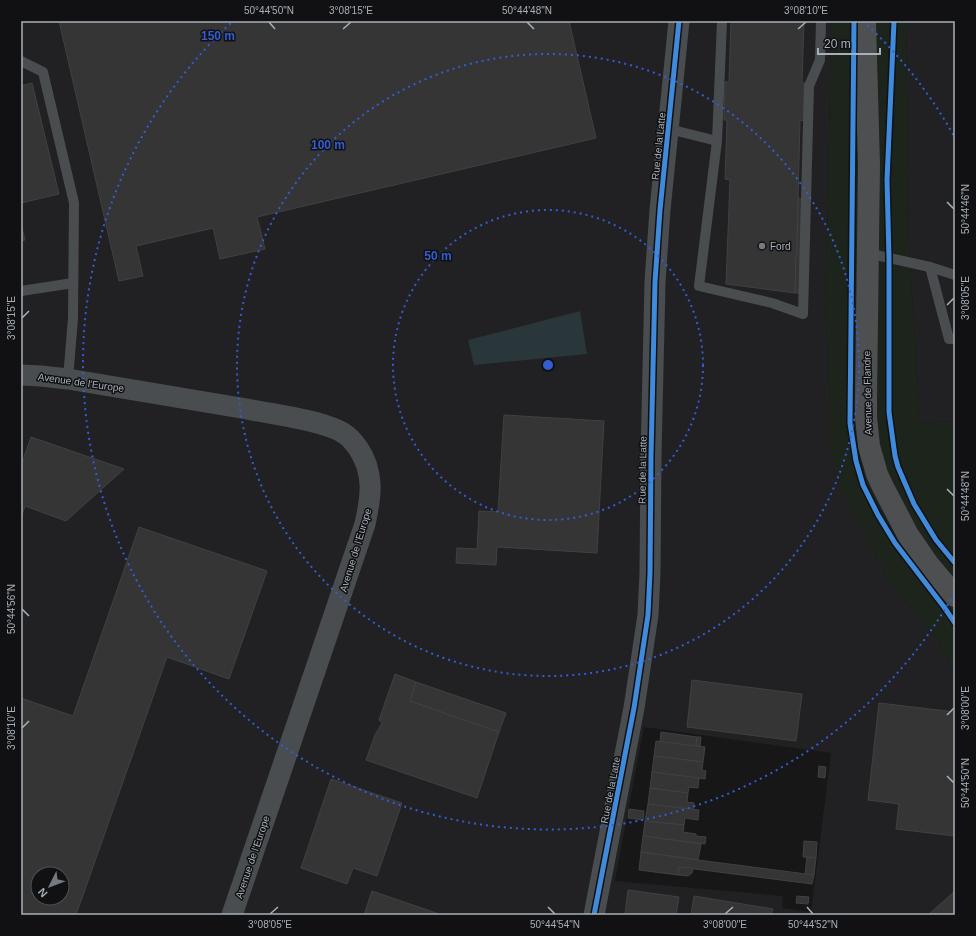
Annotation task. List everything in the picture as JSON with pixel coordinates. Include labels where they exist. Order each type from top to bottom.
[{"type":"main road","name":"Avenue de Flandre","points":[[866,21],[868,165],[866,417],[869,446],[877,474],[908,535],[928,564],[955,596]]},
{"type":"main road","name":"Avenue de Flandre","points":[[868,165],[879,21]]},
{"type":"street","name":"Rue de la Latte","points":[[594,915],[634,708],[648,615],[655,282],[659,224],[679,21]]},
{"type":"street","name":"Avenue de l'Europe","points":[[21,375],[68,379],[315,422],[346,434],[354,442],[362,454],[368,468],[370,496],[365,524],[232,915]]},
{"type":"lane","points":[[722,21],[717,141],[699,286],[772,303],[803,314],[809,86],[820,60],[821,21]]},
{"type":"lane","points":[[21,61],[42,72],[74,203],[73,318],[68,379]]},
{"type":"lane","points":[[669,129],[717,141]]},
{"type":"lane","points":[[867,253],[930,267],[955,275]]},
{"type":"lane","points":[[930,267],[948,339],[955,339]]},
{"type":"lane","points":[[21,291],[73,283]]},
{"type":"shaded area","points":[[21,21],[831,21],[825,299],[830,403],[830,444],[844,497],[888,579],[936,637],[955,673],[955,915],[21,915]],"holes":[[[644,727],[831,753],[811,912],[782,908],[783,896],[615,881]]]},
{"type":"shaded area","points":[[831,21],[906,21],[909,247],[919,405],[917,423],[955,421],[955,673],[936,637],[888,579],[844,497],[835,471],[830,444],[830,403],[825,299]]},
{"type":"shaded area","points":[[906,21],[955,21],[955,421],[917,423],[919,405],[909,247]]},
{"type":"shaded area","points":[[580,311],[587,354],[474,365],[468,340]]},
{"type":"building","points":[[59,21],[569,21],[596,138],[257,217],[265,249],[220,259],[213,228],[136,246],[143,276],[119,281]]},
{"type":"building","points":[[731,21],[804,21],[802,83],[805,83],[804,121],[800,120],[795,293],[726,284],[730,180],[725,179],[727,120],[724,120],[725,82],[729,82]]},
{"type":"building","points":[[32,83],[59,194],[21,203],[21,86]]},
{"type":"building","points":[[798,198],[802,199],[799,293],[795,293],[797,256]]},
{"type":"building","points":[[21,224],[25,240],[21,241]]},
{"type":"building","points":[[504,415],[604,421],[597,553],[497,547],[496,565],[456,563],[457,548],[477,549],[479,511],[498,512]]},
{"type":"building","points":[[31,437],[124,469],[66,521],[25,506],[21,518],[21,466]]},
{"type":"building","points":[[139,527],[267,571],[229,679],[167,657],[76,915],[21,915],[21,698],[73,716]]},
{"type":"building","points":[[395,674],[416,682],[410,701],[499,732],[477,798],[366,760],[375,735],[382,723],[379,720]]},
{"type":"building","points":[[692,680],[802,694],[796,741],[687,727]]},
{"type":"building","points":[[416,682],[506,713],[499,732],[410,701]]},
{"type":"building","points":[[879,703],[955,712],[955,836],[896,829],[899,804],[868,800]]},
{"type":"building","points":[[661,732],[697,737],[696,746],[660,742]]},
{"type":"building","points":[[697,737],[701,737],[700,746],[696,746]]},
{"type":"building","points":[[656,741],[705,747],[703,762],[654,756]]},
{"type":"building","points":[[654,756],[703,762],[702,770],[706,771],[705,779],[652,772]]},
{"type":"building","points":[[819,766],[826,767],[825,778],[818,777]]},
{"type":"building","points":[[652,772],[699,778],[698,788],[689,787],[688,793],[650,788]]},
{"type":"building","points":[[331,779],[402,803],[377,876],[353,868],[347,884],[301,868]]},
{"type":"building","points":[[650,788],[688,793],[687,802],[694,803],[693,810],[648,804]]},
{"type":"building","points":[[648,804],[699,810],[698,820],[685,818],[684,825],[645,821]]},
{"type":"building","points":[[629,809],[644,811],[643,820],[628,818]]},
{"type":"building","points":[[645,821],[684,825],[683,832],[706,837],[705,844],[643,836]]},
{"type":"building","points":[[643,836],[701,844],[698,860],[641,852]]},
{"type":"building","points":[[804,841],[817,842],[816,858],[803,857]]},
{"type":"building","points":[[641,852],[814,875],[812,884],[679,867],[678,875],[639,870]]},
{"type":"building","points":[[807,857],[816,858],[814,875],[805,874]]},
{"type":"building","points":[[679,867],[693,868],[692,873],[688,876],[678,875]]},
{"type":"building","points":[[628,890],[679,897],[676,915],[625,915]]},
{"type":"building","points":[[372,891],[442,915],[364,915]]},
{"type":"building","points":[[955,891],[955,915],[928,915]]},
{"type":"building","points":[[694,896],[773,909],[771,915],[691,915]]},
{"type":"building","points":[[797,896],[809,897],[808,904],[796,903]]},
{"type":"cycle path","points":[[594,915],[634,708],[648,615],[655,282],[660,210],[679,21]]},
{"type":"cycle path","points":[[854,21],[850,423],[856,461],[863,485],[878,515],[895,543],[955,623]]},
{"type":"cycle path","points":[[894,21],[887,180],[889,258],[889,412],[895,456],[898,467],[914,504],[936,540],[955,563]]},
{"type":"place","name":"Ford","points":[[762,246]]}]
